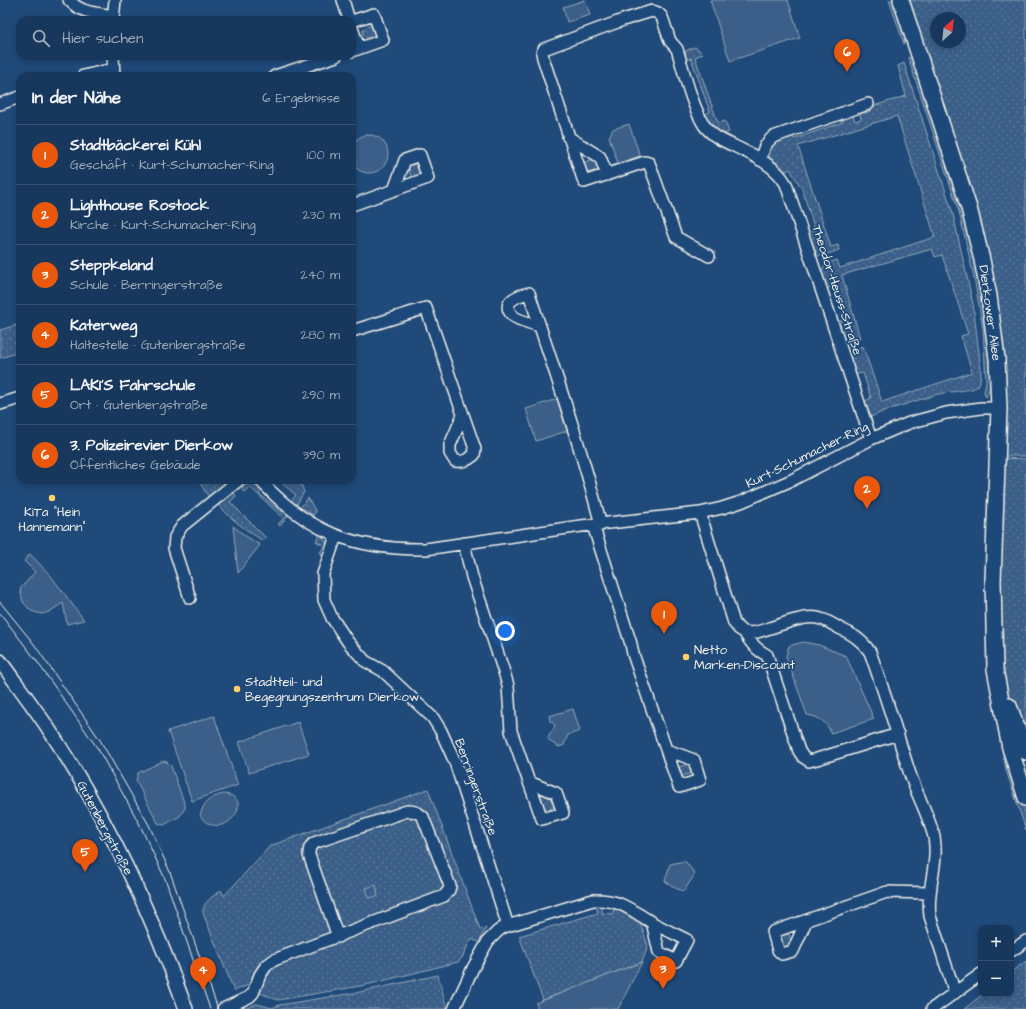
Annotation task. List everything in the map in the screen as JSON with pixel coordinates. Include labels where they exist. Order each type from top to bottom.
[{"type":"main road","name":"Dierkower Allee","points":[[900,0],[976,234],[989,296],[995,336],[999,408],[993,581],[995,669],[1010,748],[1026,798]]},
{"type":"main road","name":"Dierkower Allee","points":[[995,639],[999,673],[1005,696],[1026,752]]},
{"type":"street","points":[[69,0],[80,10],[105,16]]},
{"type":"street","points":[[113,16],[115,0]]},
{"type":"street","points":[[343,0],[349,16]]},
{"type":"street","name":"Theodor-Heuss-Straße","points":[[709,256],[676,237],[649,164],[645,162],[584,182],[543,58],[542,53],[544,49],[652,11],[658,13],[662,17],[670,41],[677,49],[698,115],[710,133],[776,170],[786,184],[871,439]]},
{"type":"street","points":[[356,19],[374,14],[383,40],[356,50]]},
{"type":"street","points":[[113,60],[114,72]]},
{"type":"street","points":[[287,72],[324,60]]},
{"type":"street","points":[[0,104],[16,98]]},
{"type":"street","points":[[760,160],[764,147],[773,137],[868,104]]},
{"type":"street","points":[[568,137],[600,157],[607,175]]},
{"type":"street","points":[[356,204],[394,190]]},
{"type":"street","points":[[356,330],[426,308],[463,415]]},
{"type":"street","points":[[540,326],[590,481],[597,525],[633,654],[667,750]]},
{"type":"street","points":[[0,404],[16,399]]},
{"type":"street","name":"Kurt-Schumacher-Ring","points":[[264,484],[287,505],[310,522],[336,536],[372,546],[401,549],[426,549],[597,525],[700,513],[741,502],[766,492],[871,439],[909,423],[928,417],[961,410],[999,408]]},
{"type":"street","points":[[190,598],[174,548],[175,537],[182,526],[234,484]]},
{"type":"street","points":[[700,513],[734,623],[739,629],[744,632],[752,633],[810,617],[823,619],[852,634],[865,645],[870,652],[910,774],[934,839],[935,859],[930,893],[930,916],[955,993]]},
{"type":"street","name":"Berringerstraße","points":[[336,536],[323,574],[324,600],[332,618],[348,642],[365,661],[383,671],[433,718],[441,731],[455,762],[508,926]]},
{"type":"street","points":[[464,543],[472,577],[508,686],[511,731],[529,782]]},
{"type":"street","points":[[744,632],[750,642],[762,653],[767,655],[799,751],[803,757],[809,761],[898,734]]},
{"type":"street","name":"Gutenbergstraße","points":[[0,661],[50,732],[82,784],[124,862],[154,927],[186,1009]]},
{"type":"street","points":[[223,1009],[249,997],[254,993],[260,975],[266,966],[274,960],[338,937],[444,896],[450,890],[450,886],[423,817],[420,814],[415,811],[407,811],[311,845],[309,849],[309,856],[338,937]]},
{"type":"street","points":[[806,921],[887,892],[930,893]]},
{"type":"street","points":[[454,1009],[488,940],[498,931],[508,926],[593,900],[605,899],[615,901],[626,906],[652,922]]},
{"type":"street","points":[[1014,949],[1026,942]]},
{"type":"street","points":[[932,1009],[978,976]]},
{"type":"shaded area","points":[[585,0],[590,15],[567,22],[563,7]]},
{"type":"shaded area","points":[[710,0],[788,0],[800,38],[730,61]]},
{"type":"shaded area","points":[[889,0],[893,0],[905,35],[904,44]]},
{"type":"shaded area","points":[[905,0],[1026,0],[1026,456],[1004,456],[1002,342]]},
{"type":"shaded area","points":[[371,26],[374,27],[374,37],[367,38],[364,37],[363,30],[364,27]]},
{"type":"shaded area","points":[[695,47],[703,54],[695,57],[718,123],[725,121],[729,132],[721,133],[717,131],[703,115],[710,112],[691,58],[685,61],[685,53],[687,50]]},
{"type":"shaded area","points":[[908,57],[913,60],[963,212],[979,277],[988,330],[992,383],[986,397],[984,393],[986,381],[983,329],[974,277],[959,212]]},
{"type":"shaded area","points":[[904,63],[953,214],[973,304],[981,370],[980,382],[978,386],[972,389],[938,394],[884,411],[869,418],[863,402],[871,398],[863,373],[854,375],[849,360],[852,351],[863,346],[882,402],[972,372],[961,336],[968,334],[942,255],[935,257],[932,249],[842,275],[860,338],[849,342],[842,337],[837,322],[845,319],[834,286],[826,289],[824,283],[822,270],[831,262],[837,260],[840,268],[935,237],[897,116],[798,146],[831,247],[838,245],[839,250],[825,255],[817,256],[813,252],[807,233],[815,230],[802,189],[790,169],[785,172],[772,161],[768,151],[769,146],[792,132],[794,139],[843,122],[841,116],[852,113],[855,121],[861,119],[860,114],[871,111],[870,107],[906,96],[898,66]]},
{"type":"shaded area","points":[[629,124],[640,156],[618,163],[609,137],[613,129]]},
{"type":"shaded area","points":[[369,135],[376,137],[382,141],[388,154],[386,161],[382,167],[376,171],[369,173],[356,167],[356,141],[362,137]]},
{"type":"shaded area","points":[[594,159],[598,170],[586,173],[583,163]]},
{"type":"shaded area","points":[[413,164],[418,164],[423,176],[418,179],[412,178],[407,167]]},
{"type":"shaded area","points":[[16,325],[16,353],[0,358],[0,330]]},
{"type":"shaded area","points":[[557,399],[567,431],[536,441],[526,409]]},
{"type":"shaded area","points":[[997,458],[1026,459],[1026,735],[1018,732],[999,673]]},
{"type":"shaded area","points":[[201,484],[228,484],[230,487],[212,502]]},
{"type":"shaded area","points":[[244,484],[256,484],[262,490],[259,494],[282,512],[284,510],[289,514],[280,526],[278,524],[283,519],[282,517],[250,487],[244,492],[242,489]]},
{"type":"shaded area","points":[[283,484],[301,484],[304,492],[296,506],[291,501],[296,495]]},
{"type":"shaded area","points":[[232,490],[236,496],[230,502],[266,538],[263,541],[232,519],[216,502]]},
{"type":"shaded area","points":[[308,498],[316,512],[313,515],[304,509],[299,509]]},
{"type":"shaded area","points":[[233,526],[260,545],[238,573]]},
{"type":"shaded area","points":[[320,534],[326,543],[325,554],[320,553],[324,546],[316,541]]},
{"type":"shaded area","points":[[30,554],[51,576],[84,620],[67,624],[63,603],[49,612],[42,614],[31,611],[23,602],[20,589],[35,572],[24,561]]},
{"type":"shaded area","points":[[803,642],[819,645],[846,656],[874,719],[831,733],[827,725],[822,720],[807,715],[786,656],[789,646]]},
{"type":"shaded area","points":[[573,709],[580,731],[568,735],[564,745],[559,747],[548,739],[555,725],[550,721],[549,716]]},
{"type":"shaded area","points":[[214,716],[238,785],[192,801],[168,731]]},
{"type":"shaded area","points":[[298,722],[309,754],[249,773],[239,742]]},
{"type":"shaded area","points":[[1003,737],[1011,771],[1026,816],[1026,830],[1006,770],[1000,738]]},
{"type":"shaded area","points":[[163,761],[167,762],[171,766],[185,805],[185,808],[180,816],[164,825],[158,823],[136,781],[138,773]]},
{"type":"shaded area","points":[[690,763],[693,773],[682,776],[679,767]]},
{"type":"shaded area","points":[[428,789],[480,929],[486,928],[479,942],[471,939],[462,958],[458,962],[366,985],[278,1000],[260,993],[253,983],[234,991],[203,913],[206,902],[221,890],[224,896],[270,846]]},
{"type":"shaded area","points":[[540,791],[550,797],[555,804],[554,807],[548,810],[544,807],[540,799]]},
{"type":"shaded area","points":[[223,794],[233,797],[238,802],[238,810],[234,817],[227,823],[218,826],[209,824],[200,816],[203,807],[214,797]]},
{"type":"shaded area","points":[[685,861],[695,874],[684,891],[677,889],[665,881],[670,864]]},
{"type":"shaded area","points":[[376,885],[378,896],[369,898],[366,888]]},
{"type":"shaded area","points":[[596,905],[602,905],[602,913],[613,914],[613,906],[639,919],[648,946],[642,962],[543,1000],[519,936],[598,913]]},
{"type":"shaded area","points":[[789,934],[792,945],[782,948],[778,937]]},
{"type":"shaded area","points":[[1026,961],[1026,1009],[964,1009],[979,997],[1014,997],[1014,970]]},
{"type":"shaded area","points":[[642,962],[618,1009],[538,1009],[536,1003]]},
{"type":"shaded area","points":[[438,975],[447,1009],[244,1009],[257,1004],[272,1008],[279,1005],[360,992]]},
{"type":"tram line","points":[[0,602],[34,644],[100,740],[149,825],[170,872],[218,1009]]},
{"type":"tram line","points":[[0,613],[36,660],[98,749],[139,823],[166,881],[210,1009]]},
{"type":"place","name":"3. Polizeirevier Dierkow","points":[[847,72]]},
{"type":"place","name":"KiTa \"Hein Hannemann\"","points":[[52,498]]},
{"type":"place","name":"Lighthouse Rostock","points":[[867,509]]},
{"type":"place","name":"Stadtbäckerei Kühl","points":[[664,634]]},
{"type":"place","name":"Netto Marken-Discount","points":[[686,657]]},
{"type":"place","name":"Stadtteil- und Begegnungszentrum Dierkow","points":[[237,689]]},
{"type":"place","name":"LAKI'S Fahrschule","points":[[85,872]]},
{"type":"place","name":"Steppkeland","points":[[663,989]]},
{"type":"place","name":"Katerweg","points":[[203,990]]}]
